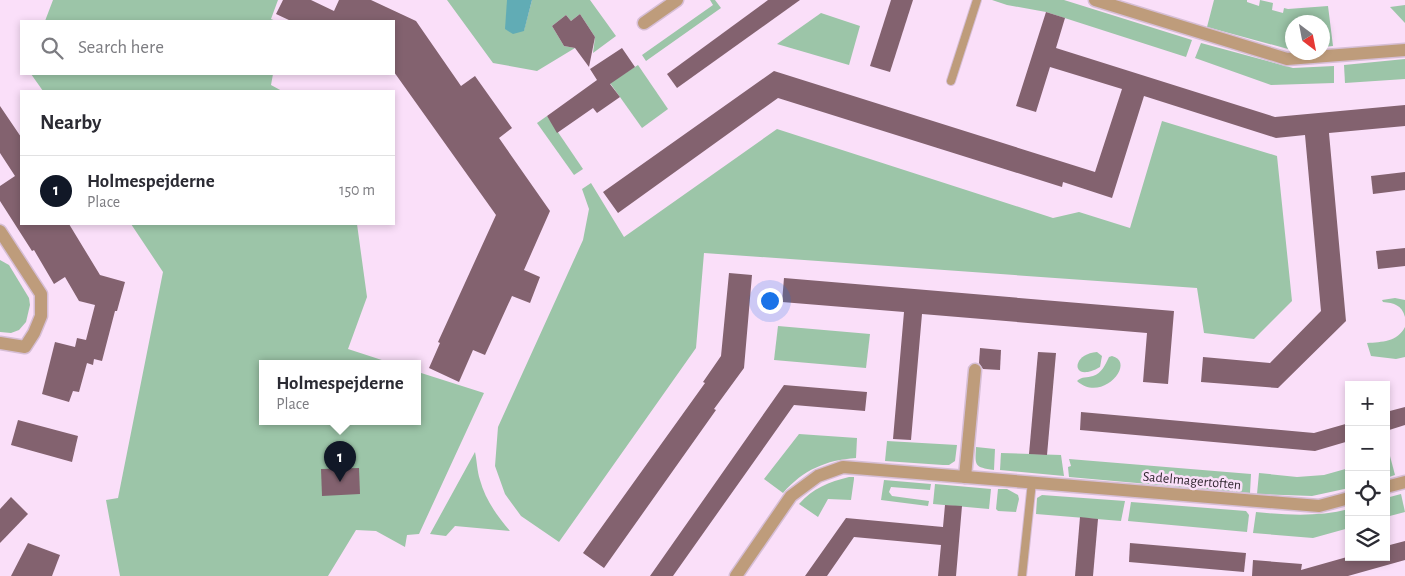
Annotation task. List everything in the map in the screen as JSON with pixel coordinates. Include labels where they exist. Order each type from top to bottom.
[{"type":"street","points":[[644,23],[677,0]]},
{"type":"street","points":[[1095,0],[1288,59],[1405,50]]},
{"type":"street","points":[[0,231],[41,294],[41,316],[34,333],[25,347],[0,344]]},
{"type":"street","points":[[965,477],[975,370]]},
{"type":"street","name":"Sadelmagertoften","points":[[736,576],[791,496],[818,476],[843,467],[1319,506],[1345,499]]},
{"type":"street","points":[[1390,486],[1405,482]]},
{"type":"lane","points":[[951,81],[977,0]]},
{"type":"lane","points":[[1022,576],[1032,482]]},
{"type":"shaded area","points":[[53,0],[278,0],[271,19],[274,20],[45,20]]},
{"type":"shaded area","points":[[447,0],[507,0],[507,5],[524,30],[532,0],[590,0],[616,36],[593,53],[595,37],[580,14],[571,21],[566,15],[552,26],[564,46],[575,48],[537,71],[493,63]]},
{"type":"shaded area","points":[[507,0],[532,0],[524,31],[513,34],[505,29]]},
{"type":"shaded area","points":[[710,0],[715,0],[721,8],[646,61],[642,55],[713,5]]},
{"type":"shaded area","points":[[992,0],[1064,0],[1192,40],[1186,57],[1046,12],[1007,5]]},
{"type":"shaded area","points":[[1214,0],[1247,0],[1247,2],[1259,6],[1260,0],[1273,3],[1272,10],[1283,13],[1284,8],[1328,6],[1329,15],[1285,15],[1285,48],[1207,27]]},
{"type":"shaded area","points":[[1405,5],[1405,23],[1390,7]]},
{"type":"shaded area","points":[[821,13],[860,26],[849,65],[777,44]]},
{"type":"shaded area","points":[[1330,22],[1333,46],[1330,46]]},
{"type":"shaded area","points":[[1201,43],[1293,68],[1334,66],[1334,83],[1271,85],[1195,58]]},
{"type":"shaded area","points":[[1405,59],[1405,79],[1345,83],[1344,65]]},
{"type":"shaded area","points":[[638,65],[668,109],[642,128],[610,83]]},
{"type":"shaded area","points":[[32,75],[273,75],[271,85],[280,90],[42,90]]},
{"type":"shaded area","points":[[547,116],[583,169],[574,175],[537,123]]},
{"type":"shaded area","points":[[1162,121],[1277,156],[1292,301],[1254,339],[1204,333],[1197,288],[704,253],[696,348],[559,542],[521,516],[505,494],[495,466],[498,427],[583,240],[589,209],[582,189],[591,183],[624,237],[777,129],[1053,218],[1079,212],[1130,228]]},
{"type":"shaded area","points":[[132,225],[357,225],[367,297],[348,349],[382,360],[259,360],[259,425],[421,425],[421,373],[484,393],[419,534],[407,535],[405,547],[376,531],[356,530],[328,576],[120,576],[106,500],[118,498],[163,272]]},
{"type":"shaded area","points":[[0,260],[9,265],[29,298],[30,305],[26,322],[19,330],[11,333],[0,332]]},
{"type":"shaded area","points":[[1395,298],[1405,300],[1405,317],[1400,307],[1383,302],[1382,300]]},
{"type":"shaded area","points":[[778,326],[870,334],[866,368],[774,360]]},
{"type":"shaded area","points":[[1405,327],[1405,357],[1396,359],[1371,356],[1367,343],[1384,341],[1398,336]]},
{"type":"shaded area","points":[[1097,352],[1102,356],[1100,367],[1084,372],[1079,370],[1078,362],[1082,358]]},
{"type":"shaded area","points":[[1112,356],[1119,360],[1121,366],[1119,373],[1106,385],[1097,388],[1087,387],[1077,381],[1099,373],[1109,357]]},
{"type":"shaded area","points":[[799,434],[857,438],[856,458],[835,461],[807,472],[783,493],[764,479]]},
{"type":"shaded area","points":[[887,441],[957,445],[955,461],[949,465],[943,465],[885,461]]},
{"type":"shaded area","points":[[976,447],[995,449],[994,470],[983,468],[977,464]]},
{"type":"shaded area","points":[[475,452],[479,477],[488,501],[510,531],[455,526],[446,536],[430,534]]},
{"type":"shaded area","points":[[1001,453],[1061,455],[1064,476],[1000,470]]},
{"type":"shaded area","points":[[1390,456],[1395,475],[1390,477]]},
{"type":"shaded area","points":[[1069,459],[1251,474],[1250,493],[1069,477],[1068,467],[1071,466]]},
{"type":"shaded area","points":[[1345,469],[1345,489],[1312,496],[1257,494],[1259,473],[1297,477],[1324,475]]},
{"type":"shaded area","points":[[854,477],[851,500],[828,499],[818,517],[799,504],[804,498],[822,486]]},
{"type":"shaded area","points":[[884,480],[931,484],[930,490],[891,487],[889,492],[892,496],[929,501],[928,506],[881,500]]},
{"type":"shaded area","points":[[935,484],[991,489],[989,509],[933,504]]},
{"type":"shaded area","points":[[998,489],[1007,489],[1018,495],[1016,512],[998,511],[996,509]]},
{"type":"shaded area","points":[[1401,494],[1405,512],[1390,516],[1390,497]]},
{"type":"shaded area","points":[[1042,495],[1125,501],[1121,521],[1036,514],[1037,498]]},
{"type":"shaded area","points":[[1131,502],[1246,511],[1249,515],[1247,532],[1128,521]]},
{"type":"shaded area","points":[[1345,510],[1345,529],[1313,538],[1253,533],[1256,512],[1314,514]]},
{"type":"building","points":[[283,0],[311,0],[334,11],[339,0],[371,0],[416,21],[461,86],[475,76],[512,128],[499,138],[550,211],[524,270],[540,277],[530,303],[512,296],[485,355],[473,350],[459,382],[429,368],[440,343],[438,342],[496,215],[395,73],[395,20],[289,20],[276,14]]},
{"type":"building","points":[[768,0],[800,0],[677,88],[667,74]]},
{"type":"building","points":[[891,0],[913,0],[890,72],[870,66]]},
{"type":"building","points":[[1046,12],[1065,18],[1056,48],[1275,117],[1405,105],[1405,126],[1329,133],[1346,321],[1278,388],[1201,382],[1203,357],[1270,363],[1321,311],[1305,135],[1276,138],[1144,96],[1112,198],[1063,182],[1062,187],[778,98],[618,213],[603,192],[774,71],[1095,172],[1122,89],[1050,67],[1036,112],[1016,106]]},
{"type":"building","points":[[580,14],[595,37],[589,67],[575,48],[564,46],[552,26],[566,15],[571,21]]},
{"type":"building","points":[[622,48],[635,67],[610,84],[620,97],[597,113],[593,108],[557,133],[547,116],[597,80],[590,69]]},
{"type":"building","points":[[0,106],[20,136],[20,225],[70,225],[100,275],[125,282],[102,361],[94,359],[93,365],[87,363],[79,392],[73,391],[69,402],[42,394],[55,342],[75,347],[77,338],[86,340],[95,305],[79,301],[65,277],[54,284],[34,250],[32,251],[0,201],[0,186],[15,176],[0,153]]},
{"type":"building","points":[[1405,172],[1405,190],[1373,194],[1371,176]]},
{"type":"building","points":[[1405,248],[1405,266],[1378,269],[1376,251]]},
{"type":"building","points":[[729,273],[752,275],[744,368],[604,568],[583,553],[705,383],[703,382],[721,356]]},
{"type":"building","points":[[784,278],[1174,311],[1168,384],[1143,382],[1147,333],[922,314],[911,440],[893,439],[904,312],[782,302]]},
{"type":"building","points":[[980,348],[1001,350],[1000,370],[983,369],[979,363]]},
{"type":"building","points":[[1038,352],[1056,353],[1047,455],[1029,454]]},
{"type":"building","points":[[784,385],[867,392],[865,411],[794,405],[673,576],[650,576]]},
{"type":"building","points":[[1405,407],[1405,425],[1390,430],[1390,411]]},
{"type":"building","points":[[1081,412],[1314,433],[1345,424],[1345,442],[1315,451],[1080,430]]},
{"type":"building","points":[[18,420],[78,436],[72,462],[11,445]]},
{"type":"building","points":[[359,468],[360,494],[322,496],[321,469]]},
{"type":"building","points":[[11,497],[28,514],[0,543],[0,509]]},
{"type":"building","points":[[945,505],[962,506],[956,576],[938,576],[941,545],[854,537],[827,576],[805,576],[846,518],[943,527]]},
{"type":"building","points":[[1080,517],[1098,519],[1093,576],[1075,576]]},
{"type":"building","points":[[1405,541],[1405,560],[1348,576],[1252,576],[1253,560],[1302,564],[1301,570],[1345,558],[1345,561],[1390,561],[1390,545]]},
{"type":"building","points":[[28,543],[60,555],[52,576],[11,576]]},
{"type":"building","points":[[1130,543],[1246,553],[1244,572],[1129,562]]},
{"type":"place","name":"Holmespejderne","points":[[340,482]]}]
